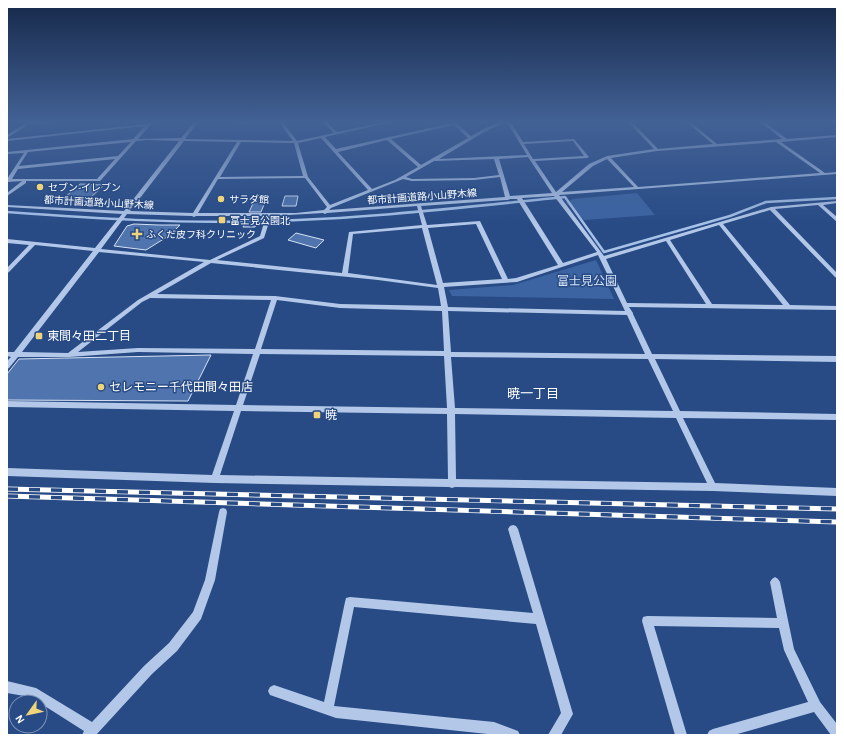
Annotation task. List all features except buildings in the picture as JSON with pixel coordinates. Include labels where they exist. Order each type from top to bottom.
[{"type":"street","points":[[24,156],[8,180],[24,182],[98,180],[119,157]]},
{"type":"street","points":[[7,366],[126,214],[170,156]]},
{"type":"street","points":[[194,216],[231,156]]},
{"type":"street","points":[[300,156],[306,177],[330,207]]},
{"type":"street","points":[[339,156],[371,191]]},
{"type":"street","points":[[408,156],[421,167]]},
{"type":"street","points":[[325,213],[330,207],[403,178],[441,156]]},
{"type":"street","points":[[434,160],[496,157],[587,157],[586,156]]},
{"type":"street","points":[[556,195],[591,165],[608,157],[618,156]]},
{"type":"street","points":[[799,156],[824,174]]},
{"type":"street","points":[[16,168],[119,157]]},
{"type":"street","points":[[496,157],[508,199]]},
{"type":"street","points":[[608,157],[637,188]]},
{"type":"street","points":[[530,158],[602,256],[713,487]]},
{"type":"street","name":"都市計画道路小山野木線","points":[[7,206],[126,214],[194,216],[325,213],[837,173]]},
{"type":"street","points":[[403,178],[412,180],[466,179],[502,176]]},
{"type":"street","points":[[217,178],[306,177]]},
{"type":"street","points":[[7,195],[24,182]]},
{"type":"street","points":[[519,198],[562,266]]},
{"type":"street","points":[[7,241],[346,275],[440,286],[506,282],[667,239],[771,208],[837,202]]},
{"type":"street","points":[[818,203],[837,220]]},
{"type":"street","points":[[419,206],[445,310],[451,412],[452,484]]},
{"type":"street","points":[[771,208],[837,276]]},
{"type":"street","points":[[68,355],[149,296],[209,262],[262,237],[269,215]]},
{"type":"street","points":[[346,275],[351,233],[478,222],[506,282]]},
{"type":"street","points":[[720,223],[788,307]]},
{"type":"street","points":[[667,239],[710,306]]},
{"type":"street","points":[[7,271],[33,244]]},
{"type":"street","points":[[149,296],[275,298],[340,306],[445,310],[630,313]]},
{"type":"street","points":[[215,479],[275,298]]},
{"type":"street","points":[[626,305],[837,308]]},
{"type":"street","points":[[7,354],[68,355],[138,350],[837,359]]},
{"type":"street","points":[[7,404],[837,417]]},
{"type":"street","points":[[7,472],[215,479],[713,487],[837,492]]},
{"type":"street","points":[[7,687],[32,692],[90,732],[148,670],[173,647],[197,615],[210,580],[223,512]]},
{"type":"street","points":[[513,529],[567,714],[554,735]]},
{"type":"street","points":[[775,582],[782,623],[789,650],[816,706],[837,734]]},
{"type":"street","points":[[328,709],[350,602],[539,619]]},
{"type":"street","points":[[681,735],[647,621],[782,623]]},
{"type":"street","points":[[274,691],[336,712],[494,728],[514,735]]},
{"type":"street","points":[[713,735],[816,706]]},
{"type":"green space","points":[[637,193],[655,215],[584,220],[566,203],[573,199]]},
{"type":"green space","name":"富士見公園","points":[[596,260],[614,299],[452,296],[449,290],[513,285]]},
{"type":"waterway","points":[[7,212],[167,221],[232,222],[340,218],[565,197],[604,252],[730,216],[766,202],[837,198]]},
{"type":"railway","points":[[7,489],[837,509]]},
{"type":"railway","points":[[7,496],[837,522]]},
{"type":"place","name":"セブン-イレブン","points":[[40,187]]},
{"type":"place","name":"サラダ館","points":[[221,199]]},
{"type":"place","name":"富士見公園北","points":[[222,220]]},
{"type":"place","name":"ふくだ皮フ科クリニック","points":[[137,234]]},
{"type":"place","name":"東間々田二丁目","points":[[39,336]]},
{"type":"place","name":"セレモニー千代田間々田店","points":[[101,387]]},
{"type":"place","name":"暁","points":[[317,415]]},
{"type":"district","name":"暁一丁目","points":[[533,393]]}]
